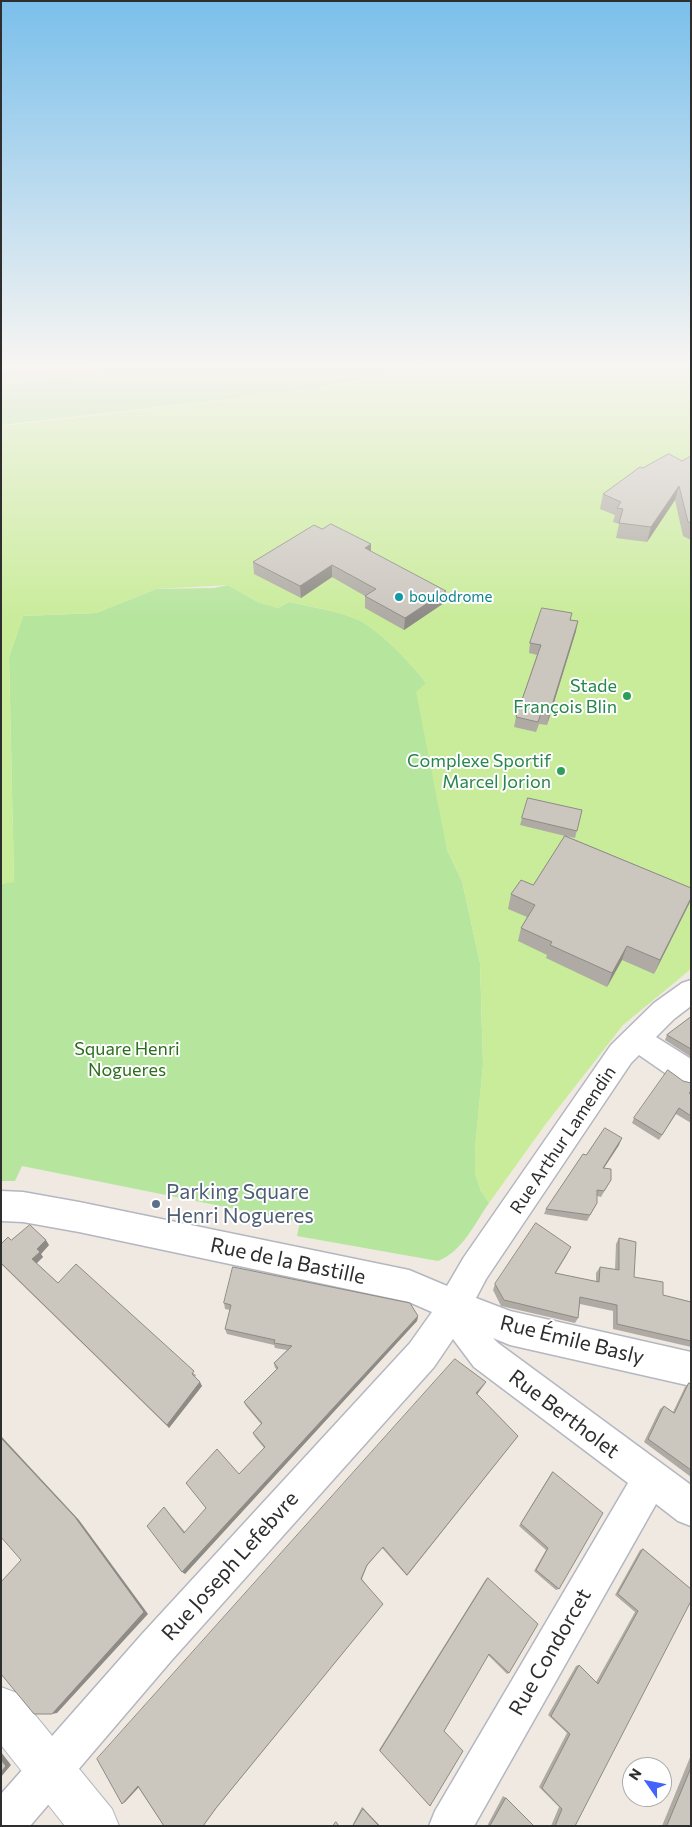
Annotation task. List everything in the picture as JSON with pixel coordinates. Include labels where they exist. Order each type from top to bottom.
[{"type":"street","name":"Rue Arthur Lamendin","points":[[454,1305],[475,1268],[622,1054],[664,1011],[691,991]]},
{"type":"street","points":[[636,1038],[691,1075]]},
{"type":"street","name":"Rue de la Bastille","points":[[1,1206],[23,1207],[79,1217],[409,1286],[454,1305]]},
{"type":"street","name":"Rue Émile Basly","points":[[454,1305],[510,1328],[691,1370]]},
{"type":"street","name":"Rue Bertholet","points":[[454,1305],[468,1333],[486,1355],[691,1508]]},
{"type":"street","name":"Rue Joseph Lefebvre","points":[[2,1826],[48,1770],[180,1619],[422,1355],[440,1330],[454,1305]]},
{"type":"street","name":"Rue Condorcet","points":[[450,1826],[651,1478]]},
{"type":"street","points":[[1,1709],[48,1770],[95,1826]]},
{"type":"green space","name":"Complexe Sportif Marcel Jorion","points":[[1,449],[691,449],[691,969],[623,1025],[545,1125],[489,1203],[481,1191],[475,1174],[475,1149],[483,1064],[480,963],[462,881],[447,850],[416,692],[426,683],[393,646],[363,622],[338,613],[289,602],[278,608],[258,602],[228,585],[156,589],[96,613],[23,616],[9,657],[14,882],[1,884]]},
{"type":"green space","name":"Square Henri Nogueres","points":[[228,585],[258,602],[278,608],[289,602],[338,613],[363,622],[393,646],[426,683],[447,850],[462,881],[480,963],[483,1065],[475,1149],[475,1174],[481,1191],[489,1203],[461,1244],[447,1257],[438,1261],[297,1236],[300,1222],[22,1166],[15,1181],[1,1181],[1,884],[14,881],[9,657],[23,616],[96,613],[156,589],[214,588]]},
{"type":"building","points":[[669,454],[682,461],[691,456],[691,523],[688,522],[679,486],[651,527],[619,523],[623,509],[617,508],[621,502],[603,494],[640,467],[642,468]]},
{"type":"building","points":[[331,524],[371,544],[365,548],[446,591],[405,618],[365,596],[376,589],[332,565],[300,586],[253,562],[314,525],[322,529]]},
{"type":"building","points":[[542,608],[572,613],[570,620],[578,621],[549,715],[541,713],[538,722],[516,717],[541,645],[530,643]]},
{"type":"building","points":[[528,798],[582,810],[577,831],[522,818]]},
{"type":"building","points":[[565,836],[691,888],[691,898],[660,960],[627,946],[612,973],[550,945],[552,942],[521,928],[535,905],[511,894],[521,880],[533,885]]},
{"type":"building","points":[[691,1017],[691,1049],[667,1035]]},
{"type":"building","points":[[668,1070],[683,1081],[691,1083],[691,1091],[689,1093],[691,1094],[691,1116],[679,1108],[662,1135],[634,1118]]},
{"type":"building","points":[[605,1128],[622,1138],[603,1168],[611,1169],[611,1180],[604,1191],[597,1190],[597,1203],[590,1215],[546,1209],[583,1154],[586,1155]]},
{"type":"building","points":[[536,1223],[571,1247],[555,1273],[599,1282],[600,1267],[619,1270],[619,1238],[636,1242],[634,1277],[663,1282],[663,1295],[691,1302],[691,1341],[617,1324],[617,1305],[580,1297],[578,1318],[504,1300],[495,1284]]},
{"type":"building","points":[[30,1225],[46,1240],[37,1249],[40,1252],[32,1259],[58,1283],[76,1264],[194,1371],[192,1374],[200,1382],[167,1425],[1,1263],[1,1244],[8,1237],[11,1240]]},
{"type":"building","points":[[233,1267],[410,1303],[418,1316],[182,1572],[147,1526],[164,1507],[184,1533],[206,1508],[186,1483],[217,1449],[239,1474],[265,1447],[253,1433],[262,1423],[244,1402],[278,1368],[274,1363],[292,1346],[274,1343],[275,1340],[225,1329],[231,1305],[224,1303]]},
{"type":"building","points":[[455,1359],[486,1382],[476,1393],[518,1436],[407,1575],[383,1547],[367,1565],[361,1579],[383,1604],[203,1826],[164,1826],[138,1786],[122,1804],[97,1759]]},
{"type":"building","points":[[689,1383],[691,1384],[691,1470],[648,1439],[664,1406],[674,1413]]},
{"type":"building","points":[[1,1438],[75,1517],[144,1612],[52,1714],[34,1714],[1,1674],[1,1582],[21,1560],[1,1537]]},
{"type":"building","points":[[553,1472],[603,1513],[559,1589],[536,1570],[548,1548],[521,1524]]},
{"type":"building","points":[[643,1549],[691,1589],[691,1601],[575,1826],[555,1826],[562,1809],[542,1788],[570,1734],[551,1716],[579,1665],[598,1684],[638,1611],[618,1594]]},
{"type":"building","points":[[488,1578],[538,1624],[509,1673],[489,1654],[444,1731],[463,1751],[430,1806],[380,1751]]},
{"type":"building","points":[[1,1760],[6,1766],[1,1772]]},
{"type":"building","points":[[691,1768],[691,1826],[667,1826]]},
{"type":"building","points":[[506,1798],[534,1826],[490,1826]]},
{"type":"building","points":[[363,1809],[379,1826],[353,1826]]},
{"type":"place","name":"boulodrome","points":[[399,597]]},
{"type":"place","name":"Stade François Blin","points":[[627,696]]},
{"type":"place","name":"Complexe Sportif Marcel Jorion","points":[[561,771]]},
{"type":"place","name":"Parking Square Henri Nogueres","points":[[156,1204]]}]
